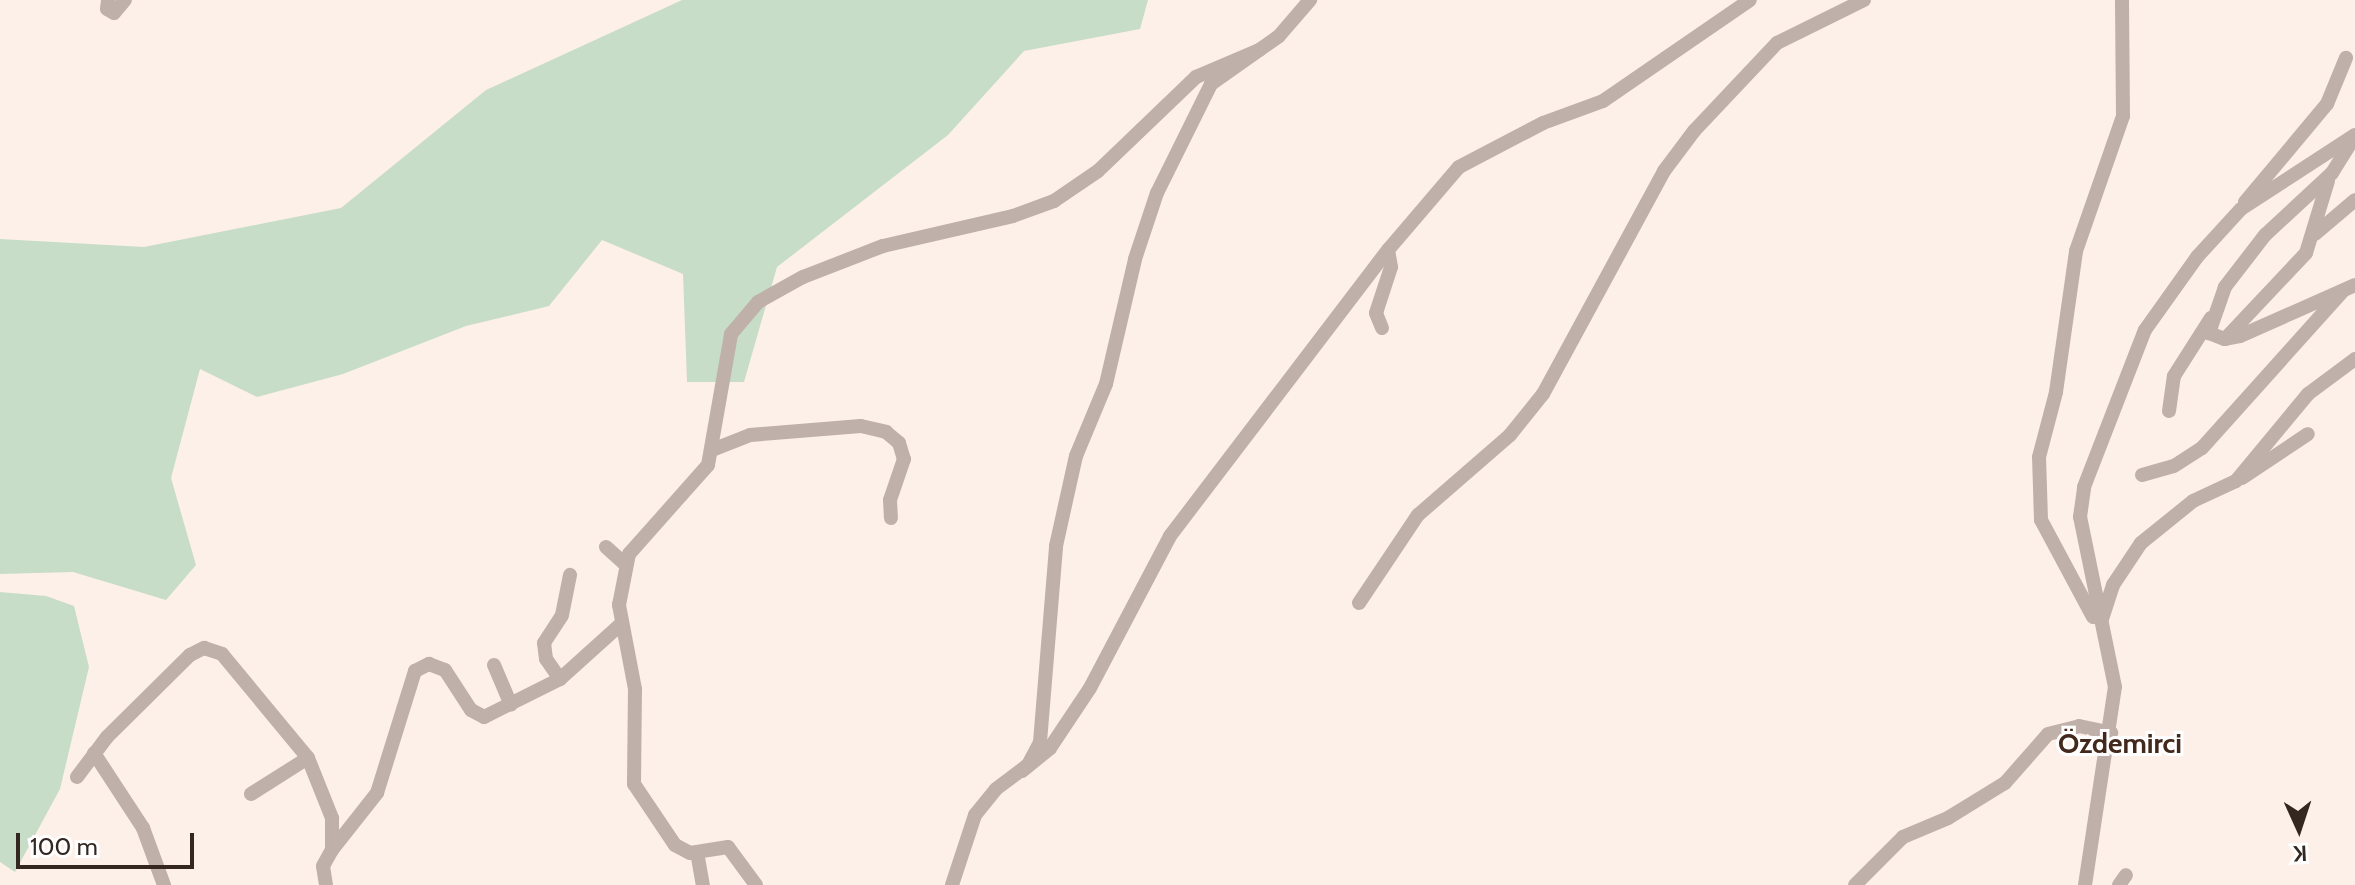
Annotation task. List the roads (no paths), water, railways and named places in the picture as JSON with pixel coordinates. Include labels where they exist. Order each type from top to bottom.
[{"type":"street","points":[[108,0],[107,9],[114,13],[125,0]]},
{"type":"street","points":[[1022,771],[1040,742],[1056,546],[1072,471],[1086,423],[1106,384],[1137,250],[1164,177],[1211,84],[1279,36],[1310,0]]},
{"type":"street","points":[[952,885],[975,815],[996,789],[1050,748],[1090,688],[1158,552],[1388,250],[1459,167],[1543,123],[1603,101],[1750,0]]},
{"type":"street","points":[[1359,603],[1418,515],[1510,435],[1543,394],[1664,171],[1700,124],[1777,43],[1864,0]]},
{"type":"street","points":[[2100,631],[2041,520],[2039,457],[2055,400],[2076,251],[2123,116],[2122,0]]},
{"type":"street","points":[[756,885],[728,847],[697,852],[675,845],[634,784],[635,689],[627,635],[620,625],[625,564],[704,472],[712,450],[727,342],[745,314],[771,292],[883,246],[1013,216],[1054,201],[1098,171],[1196,77],[1259,50]]},
{"type":"street","points":[[2085,885],[2111,733],[2115,687],[2100,631],[2080,517],[2084,487],[2145,330],[2197,257],[2241,209],[2327,104],[2346,58]]},
{"type":"street","points":[[2241,209],[2355,136]]},
{"type":"street","points":[[2225,339],[2244,314],[2296,267],[2312,238],[2332,173],[2355,136]]},
{"type":"street","points":[[2169,411],[2174,376],[2211,318],[2225,287],[2265,235],[2332,173]]},
{"type":"street","points":[[2312,238],[2355,200]]},
{"type":"street","points":[[1382,328],[1376,313],[1391,267],[1388,250]]},
{"type":"street","points":[[2211,318],[2209,333],[2225,339],[2350,288]]},
{"type":"street","points":[[2142,475],[2174,466],[2202,448],[2350,288]]},
{"type":"street","points":[[2236,481],[2308,394],[2355,359]]},
{"type":"street","points":[[712,450],[750,435],[861,426],[886,432],[899,443],[904,459],[890,500],[891,518]]},
{"type":"street","points":[[2100,631],[2106,600],[2141,543],[2193,501],[2236,481],[2308,434]]},
{"type":"street","points":[[606,547],[625,564]]},
{"type":"street","points":[[560,679],[546,659],[544,643],[562,615],[570,575]]},
{"type":"street","points":[[326,885],[323,866],[377,793],[415,671],[429,664],[445,670],[471,710],[484,717],[560,679],[620,625]]},
{"type":"street","points":[[77,777],[94,753],[190,655],[204,648],[222,654],[308,758],[328,802],[332,850]]},
{"type":"street","points":[[494,665],[511,705]]},
{"type":"street","points":[[1855,885],[1903,837],[1948,818],[2005,783],[2048,734],[2079,726],[2111,733]]},
{"type":"street","points":[[94,753],[143,828],[164,885]]},
{"type":"street","points":[[251,794],[308,758]]},
{"type":"street","points":[[697,852],[703,885]]},
{"type":"district","name":"Özdemirci","points":[[2120,743]]}]
